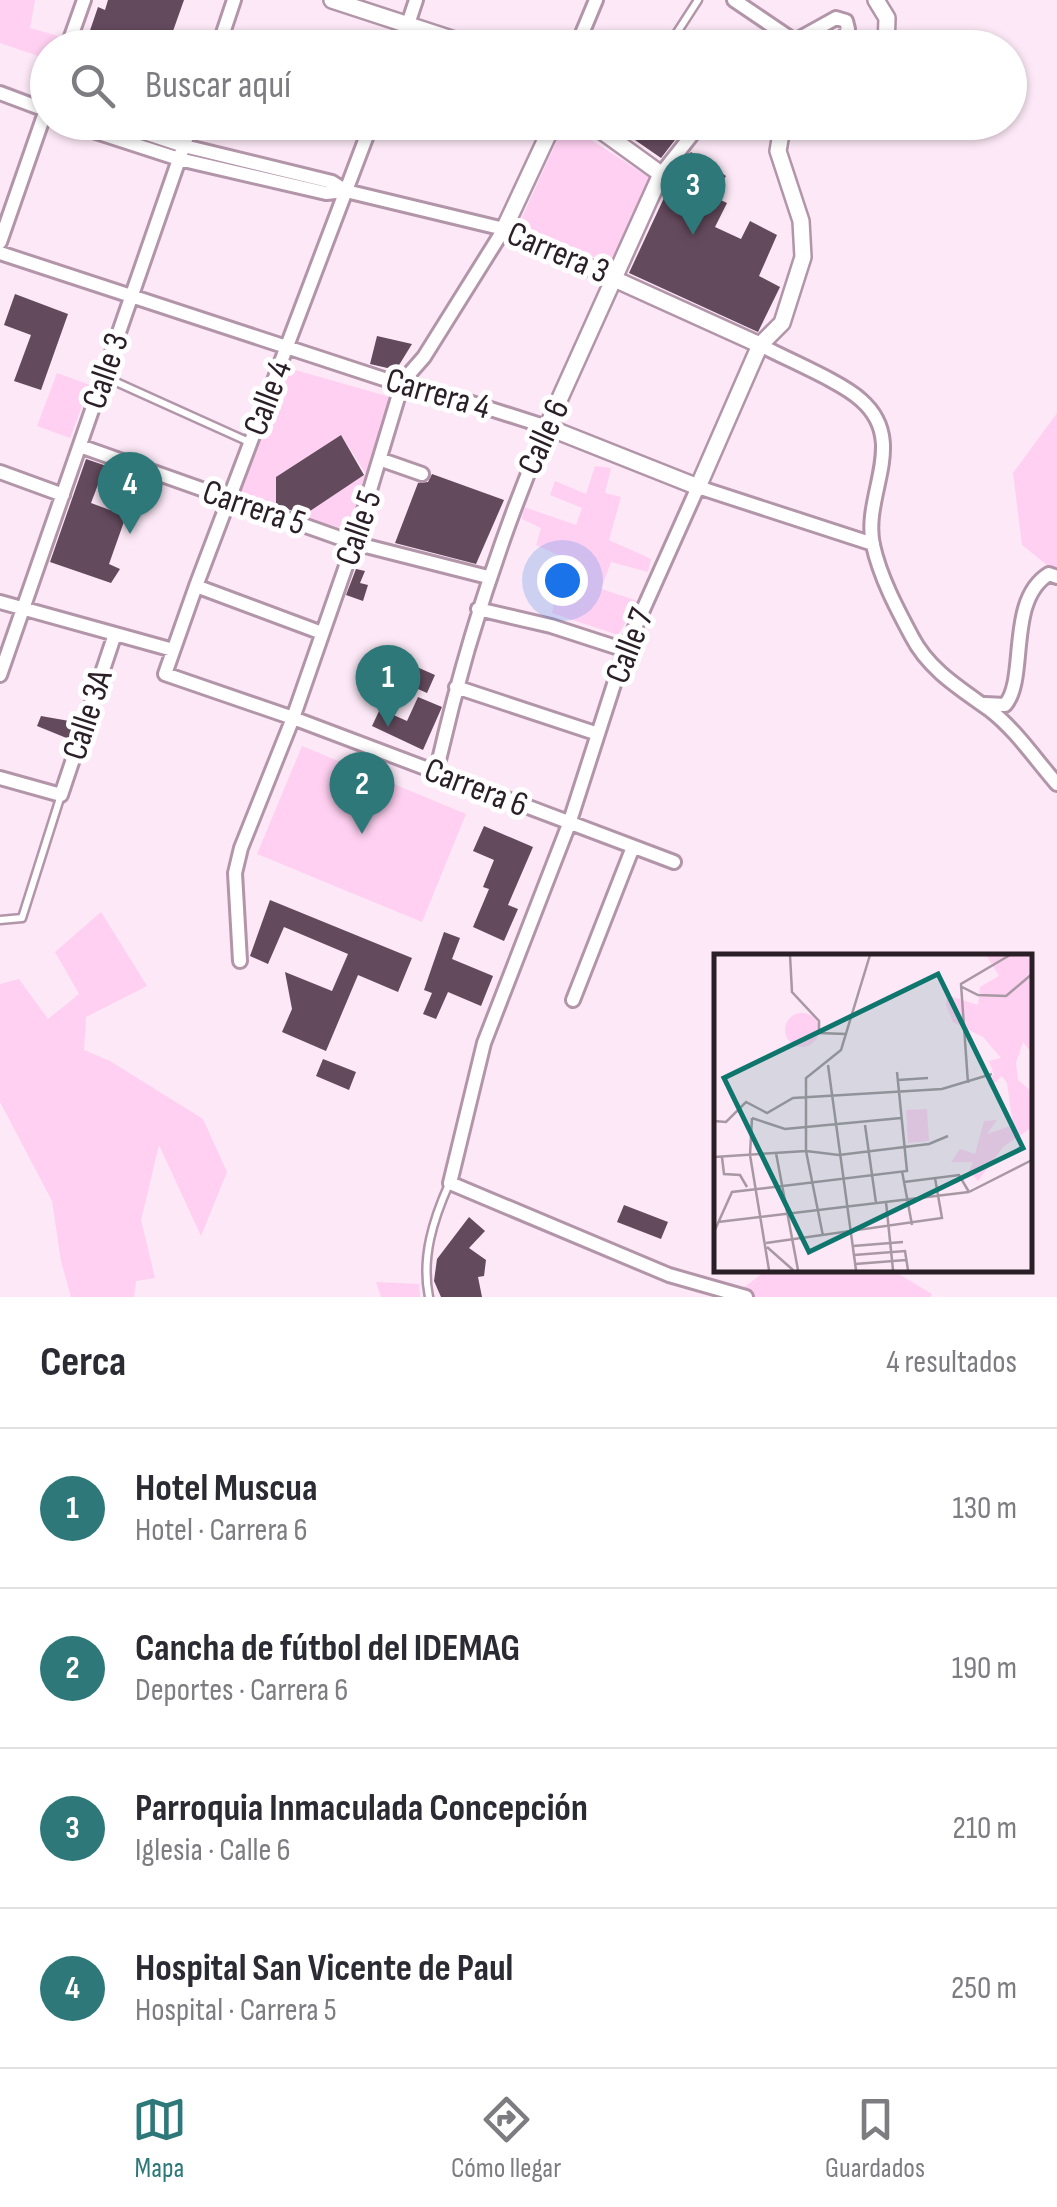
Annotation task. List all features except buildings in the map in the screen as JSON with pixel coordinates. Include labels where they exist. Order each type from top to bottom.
[{"type":"street","points":[[73,30],[84,0]]},
{"type":"street","points":[[224,30],[234,0]]},
{"type":"street","points":[[332,0],[423,30]]},
{"type":"street","points":[[406,30],[416,0]]},
{"type":"street","points":[[584,30],[596,0]]},
{"type":"street","points":[[734,0],[770,30]]},
{"type":"street","points":[[876,0],[887,18],[887,30]]},
{"type":"street","points":[[813,30],[841,18],[848,30]]},
{"type":"street","points":[[0,92],[30,102]]},
{"type":"street","points":[[0,242],[36,140]]},
{"type":"street","name":"Carrera 3","points":[[135,140],[326,193],[346,191],[504,229],[760,345]]},
{"type":"street","name":"Carrera 3","points":[[154,140],[182,152]]},
{"type":"street","name":"Calle 3","points":[[0,675],[186,140]]},
{"type":"street","name":"Calle 4","points":[[165,674],[365,140]]},
{"type":"street","name":"Calle 5","points":[[240,960],[235,873],[241,848],[293,718],[382,460],[403,381],[424,357],[504,229],[546,140]]},
{"type":"street","points":[[614,140],[661,174]]},
{"type":"street","name":"Calle 6","points":[[436,773],[488,577],[548,427],[661,174],[688,140]]},
{"type":"street","name":"Calle 7","points":[[450,1183],[484,1043],[569,824],[625,650],[760,345],[782,323],[803,256],[800,221],[778,151],[780,140]]},
{"type":"street","name":"Carrera 4","points":[[0,252],[396,383],[403,381],[548,427],[698,487],[873,544]]},
{"type":"street","points":[[760,345],[860,398],[877,418],[885,440],[872,521],[873,544],[914,642],[944,678],[992,712],[1057,784]]},
{"type":"street","name":"Carrera 5","points":[[80,446],[354,542],[488,577]]},
{"type":"street","points":[[382,460],[422,474]]},
{"type":"street","points":[[0,472],[63,494]]},
{"type":"street","points":[[978,702],[993,707],[1005,705],[1013,696],[1016,645],[1027,604],[1036,582],[1049,574],[1057,577]]},
{"type":"street","points":[[196,586],[322,633]]},
{"type":"street","points":[[0,602],[174,650]]},
{"type":"street","points":[[478,609],[625,650]]},
{"type":"street","name":"Calle 3A","points":[[61,795],[115,634]]},
{"type":"street","name":"Carrera 6","points":[[165,674],[293,718],[674,862]]},
{"type":"street","points":[[456,687],[598,734]]},
{"type":"street","points":[[0,778],[61,795]]},
{"type":"street","points":[[573,1000],[633,847]]},
{"type":"street","points":[[450,1183],[670,1275],[746,1297]]},
{"type":"lane","points":[[679,30],[698,0]]},
{"type":"lane","points":[[104,377],[250,442]]},
{"type":"lane","points":[[0,920],[22,918],[61,795]]},
{"type":"lane","points":[[430,1297],[427,1251],[435,1216],[450,1183]]},
{"type":"shaded area","points":[[0,0],[35,0],[30,28],[37,30],[30,30],[30,53],[0,43]]},
{"type":"shaded area","points":[[557,140],[591,140],[650,178],[611,264],[518,226]]},
{"type":"shaded area","points":[[288,368],[390,397],[366,474],[341,435],[276,477],[276,506],[240,493]]},
{"type":"shaded area","points":[[57,373],[90,385],[70,438],[37,426]]},
{"type":"shaded area","points":[[1057,413],[1057,573],[1022,545],[1013,473]]},
{"type":"shaded area","points":[[595,466],[611,468],[605,493],[621,497],[609,540],[651,559],[648,572],[611,562],[601,589],[638,601],[618,635],[552,613],[565,558],[536,545],[541,528],[522,519],[524,507],[576,525],[582,508],[550,495],[555,481],[586,494]]},
{"type":"shaded area","points":[[366,474],[348,530],[301,516]]},
{"type":"shaded area","points":[[302,746],[466,814],[422,922],[257,854]]},
{"type":"shaded area","points":[[101,912],[147,986],[86,1017],[84,1050],[110,1061],[203,1119],[227,1172],[201,1236],[159,1145],[141,1220],[155,1278],[136,1281],[134,1297],[71,1297],[52,1201],[0,1102],[0,984],[19,979],[48,1019],[79,994],[55,952]]},
{"type":"shaded area","points":[[764,1272],[895,1272],[932,1294],[930,1297],[731,1297]]},
{"type":"shaded area","points":[[376,1282],[419,1284],[420,1297],[381,1297]]},
{"type":"place","name":"Parroquia Inmaculada Concepción","points":[[693,235]]},
{"type":"place","name":"Hospital San Vicente de Paul","points":[[130,534]]},
{"type":"place","name":"Hotel Muscua","points":[[388,727]]},
{"type":"place","name":"Cancha de fútbol del IDEMAG","points":[[362,834]]}]
